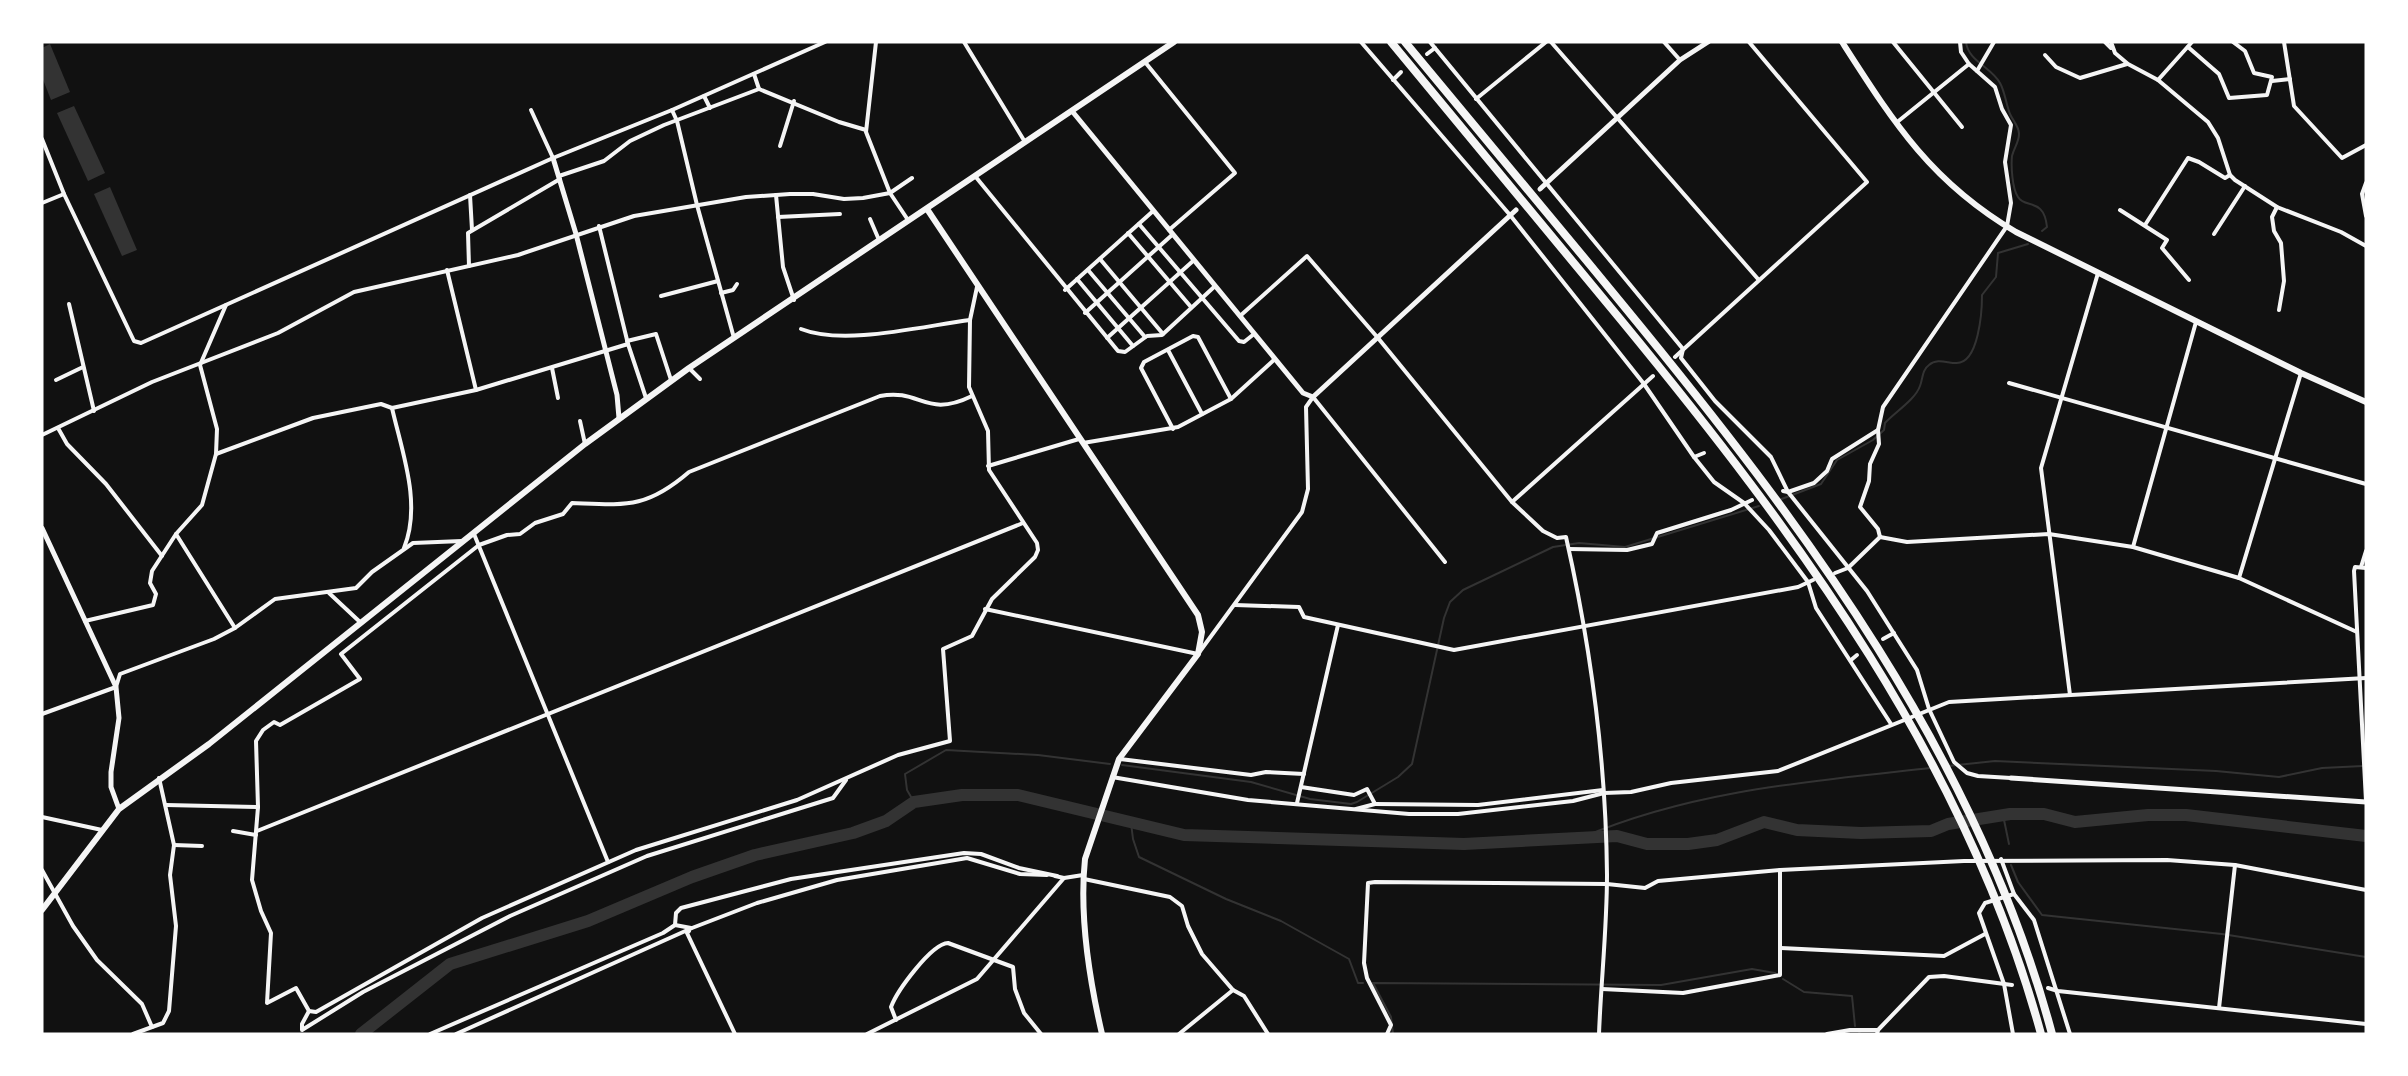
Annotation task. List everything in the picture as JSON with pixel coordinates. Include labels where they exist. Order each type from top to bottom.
[{"type":"highway","points":[[1390,42],[1716,437],[1834,599],[1901,707],[1949,796],[2001,915],[2041,1034]]},
{"type":"highway","points":[[1405,42],[1675,368],[1767,486],[1843,593],[1911,703],[1959,792],[2011,912],[2052,1034]]},
{"type":"main road","points":[[42,910],[119,809],[209,744],[585,444],[689,368],[794,300],[908,220],[1174,42]]},
{"type":"main road","points":[[1842,42],[1896,123],[1933,168],[1983,211],[2007,226],[2301,374],[2366,402]]},
{"type":"main road","points":[[927,209],[1198,615],[1202,632],[1198,654],[1119,759],[1088,850],[1084,877],[1088,961],[1102,1034]]},
{"type":"street","points":[[42,139],[64,194],[134,341],[141,343],[554,158],[672,110],[825,42]]},
{"type":"street","points":[[876,42],[866,130],[890,193],[908,220]]},
{"type":"street","points":[[964,42],[1025,142]]},
{"type":"street","points":[[1361,42],[1510,215],[1644,384],[1694,458],[1714,482],[1752,511],[1810,581],[1816,608],[1891,724]]},
{"type":"street","points":[[1430,42],[1683,349]]},
{"type":"street","points":[[1476,99],[1546,42]]},
{"type":"street","points":[[1551,42],[1619,117],[1758,279]]},
{"type":"street","points":[[1664,42],[1680,60]]},
{"type":"street","points":[[1540,189],[1680,60],[1708,42]]},
{"type":"street","points":[[1675,357],[1867,182],[1749,42]]},
{"type":"street","points":[[1893,42],[1962,128]]},
{"type":"street","points":[[1880,537],[1878,529],[1860,507],[1869,481],[1870,464],[1876,454],[1883,407],[2007,226],[2011,203],[2005,162],[2011,125],[2002,109],[1995,87],[1978,69],[1969,64],[1961,52],[1960,42]]},
{"type":"street","points":[[1978,69],[1994,42]]},
{"type":"street","points":[[2105,42],[2128,64],[2158,80],[2214,129],[2230,175],[2277,207],[2341,232],[2366,246]]},
{"type":"street","points":[[2111,42],[2112,48]]},
{"type":"street","points":[[2158,80],[2192,42]]},
{"type":"street","points":[[2188,47],[2219,74],[2229,98],[2266,95],[2272,81],[2269,75],[2254,73],[2244,51],[2233,42]]},
{"type":"street","points":[[2284,42],[2294,106],[2342,158],[2366,145]]},
{"type":"street","points":[[1427,54],[1435,48]]},
{"type":"street","points":[[2045,55],[2056,67],[2080,78],[2128,64]]},
{"type":"street","points":[[1085,313],[1159,247],[1170,233],[1235,173],[1145,62]]},
{"type":"street","points":[[1896,123],[1969,64]]},
{"type":"street","points":[[1393,80],[1401,72]]},
{"type":"street","points":[[753,74],[759,89]]},
{"type":"street","points":[[2272,81],[2290,79]]},
{"type":"street","points":[[469,266],[468,232],[471,230],[559,178],[604,161],[630,141],[664,125],[759,89],[839,122],[866,130]]},
{"type":"street","points":[[704,96],[710,108]]},
{"type":"street","points":[[780,146],[794,102]]},
{"type":"street","points":[[531,110],[554,158],[576,234],[604,351],[618,395],[619,418]]},
{"type":"street","points":[[672,110],[678,121],[697,205],[734,338]]},
{"type":"street","points":[[1072,111],[1152,212],[1303,393],[1313,397],[1445,561]]},
{"type":"street","points":[[660,115],[664,125]]},
{"type":"street","points":[[2145,225],[2188,158],[2225,178],[2230,175]]},
{"type":"street","points":[[975,176],[1065,290],[1121,352],[1145,337],[1163,334],[1214,286]]},
{"type":"street","points":[[42,435],[152,382],[278,333],[354,292],[518,255],[634,216],[776,195],[813,194],[844,199],[890,193],[912,178]]},
{"type":"street","points":[[2366,183],[2362,194],[2366,216]]},
{"type":"street","points":[[2214,234],[2245,186]]},
{"type":"street","points":[[42,203],[64,194]]},
{"type":"street","points":[[471,195],[471,230]]},
{"type":"street","points":[[776,195],[783,267],[794,300]]},
{"type":"street","points":[[2277,207],[2272,217],[2274,231],[2281,243],[2284,282],[2279,309]]},
{"type":"street","points":[[986,609],[1198,654],[1302,512],[1308,489],[1306,407],[1313,397],[1516,210]]},
{"type":"street","points":[[2120,210],[2167,240],[2162,248],[2188,280]]},
{"type":"street","points":[[1065,290],[1152,212]]},
{"type":"street","points":[[778,217],[840,213]]},
{"type":"street","points":[[870,219],[879,240]]},
{"type":"street","points":[[1139,224],[1239,341],[1244,342],[1254,334]]},
{"type":"street","points":[[599,226],[627,343],[646,399]]},
{"type":"street","points":[[1128,233],[1191,308]]},
{"type":"street","points":[[1239,316],[1307,256],[1378,338],[1512,502],[1543,531],[1557,538],[1566,537],[1598,711],[1604,792],[1607,884],[1599,1034]]},
{"type":"street","points":[[1100,259],[1163,334]]},
{"type":"street","points":[[1107,338],[1193,261]]},
{"type":"street","points":[[447,270],[477,390]]},
{"type":"street","points":[[1088,270],[1145,337]]},
{"type":"street","points":[[2070,695],[2041,468],[2099,273]]},
{"type":"street","points":[[1077,279],[1133,346]]},
{"type":"street","points":[[660,296],[718,281]]},
{"type":"street","points":[[721,294],[733,290],[737,284]]},
{"type":"street","points":[[309,1011],[316,1012],[482,918],[608,862],[677,835],[797,800],[898,755],[950,741],[942,651],[972,636],[992,599],[1037,554],[1037,543],[988,466],[988,431],[969,387],[970,320],[977,287]]},
{"type":"street","points":[[69,304],[94,411]]},
{"type":"street","points":[[85,621],[153,605],[156,594],[150,577],[176,534],[206,498],[216,454],[217,429],[200,365],[226,304]]},
{"type":"street","points":[[801,329],[815,334],[841,336],[970,320]]},
{"type":"street","points":[[2133,547],[2196,321]]},
{"type":"street","points":[[216,454],[313,418],[381,404],[392,408],[477,390],[656,334],[672,381]]},
{"type":"street","points":[[1173,429],[1141,368],[1144,362],[1193,336],[1198,337],[1231,399]]},
{"type":"street","points":[[1683,349],[1681,358],[1715,401],[1772,457],[1790,495],[1868,591],[1917,670],[1929,709],[1954,762],[1967,773],[1978,776],[2366,802],[2354,571],[2355,567],[2364,567],[2366,551]]},
{"type":"street","points":[[1168,350],[1202,414]]},
{"type":"street","points":[[988,466],[1082,441],[1173,429],[1231,399],[1275,359]]},
{"type":"street","points":[[56,380],[83,367]]},
{"type":"street","points":[[552,368],[558,398]]},
{"type":"street","points":[[689,368],[700,379]]},
{"type":"street","points":[[2239,578],[2301,374]]},
{"type":"street","points":[[1512,502],[1653,376]]},
{"type":"street","points":[[2009,383],[2366,484]]},
{"type":"street","points":[[309,1011],[296,988],[266,1002],[272,933],[261,911],[252,880],[258,807],[256,741],[263,730],[274,722],[280,725],[360,679],[341,654],[479,545],[507,535],[520,534],[535,522],[563,514],[572,502],[632,505],[676,486],[689,472],[880,396],[903,394],[924,403],[941,406],[953,405],[972,396]]},
{"type":"street","points":[[392,408],[411,494],[409,535],[404,549]]},
{"type":"street","points":[[580,421],[585,444]]},
{"type":"street","points":[[58,428],[67,444],[106,484],[162,556]]},
{"type":"street","points":[[1790,495],[1814,483],[1827,471],[1832,459],[1878,431]]},
{"type":"street","points":[[1694,458],[1704,453]]},
{"type":"street","points":[[1782,491],[1790,495]]},
{"type":"street","points":[[1568,547],[1627,550],[1652,544],[1656,535],[1746,505],[1752,500]]},
{"type":"street","points":[[233,831],[257,833],[1023,523]]},
{"type":"street","points":[[42,528],[116,687],[119,718],[111,788],[119,809]]},
{"type":"street","points":[[176,534],[235,628]]},
{"type":"street","points":[[474,534],[608,862]]},
{"type":"street","points":[[1880,537],[1907,542],[2049,534],[2133,547],[2239,578],[2357,632]]},
{"type":"street","points":[[1835,573],[1848,568],[1880,537]]},
{"type":"street","points":[[116,687],[120,674],[207,643],[235,628],[275,599],[356,588],[404,549],[423,542],[464,541]]},
{"type":"street","points":[[1235,605],[1299,608],[1304,617],[1454,650],[1798,587],[1810,581]]},
{"type":"street","points":[[329,593],[360,622]]},
{"type":"street","points":[[1299,795],[1338,625]]},
{"type":"street","points":[[1883,639],[1894,633]]},
{"type":"street","points":[[1851,660],[1857,655]]},
{"type":"street","points":[[1354,810],[1376,804],[1478,805],[1604,792],[1632,792],[1671,783],[1778,771],[1949,702],[2366,678]]},
{"type":"street","points":[[42,714],[116,687]]},
{"type":"street","points":[[1119,759],[1251,775],[1266,772],[1304,774]]},
{"type":"street","points":[[133,1034],[165,1021],[169,1011],[176,927],[171,875],[174,845],[159,778]]},
{"type":"street","points":[[309,1011],[302,1024],[302,1030],[363,992],[510,916],[647,856],[833,798],[848,778]]},
{"type":"street","points":[[1110,780],[1248,800],[1299,795],[1354,795],[1366,789],[1376,804]]},
{"type":"street","points":[[1299,795],[1354,810],[1410,814],[1458,814],[1573,801],[1604,792]]},
{"type":"street","points":[[1533,806],[1548,797]]},
{"type":"street","points":[[166,806],[258,807]]},
{"type":"street","points":[[42,817],[102,830]]},
{"type":"street","points":[[174,845],[202,846]]},
{"type":"street","points":[[675,925],[676,913],[681,908],[755,888],[857,868],[964,853],[981,854],[1019,868],[1064,878],[1084,877],[1170,897],[1180,902],[1202,954],[1233,990],[1244,996],[1268,1034]]},
{"type":"street","points":[[456,1034],[692,928],[757,903],[837,880],[967,858],[1020,874],[1057,876]]},
{"type":"street","points":[[2001,860],[2014,894],[2034,920],[2070,1034]]},
{"type":"street","points":[[1388,1034],[1391,1025],[1367,978],[1364,963],[1368,883],[1607,884],[1645,888],[1658,881],[1780,870],[2001,860],[2167,860],[2235,865],[2366,890]]},
{"type":"street","points":[[2219,1008],[2235,865]]},
{"type":"street","points":[[42,870],[73,926],[97,960],[142,1004],[152,1027]]},
{"type":"street","points":[[1602,989],[1683,993],[1780,975],[1780,870]]},
{"type":"street","points":[[867,1034],[969,985],[997,959],[1064,878]]},
{"type":"street","points":[[2013,1034],[2004,984],[1979,913],[1985,903],[2014,894]]},
{"type":"street","points":[[429,1034],[663,933],[675,925],[692,928]]},
{"type":"street","points":[[692,928],[687,933],[735,1034]]},
{"type":"street","points":[[1781,948],[1944,956],[1985,934]]},
{"type":"street","points":[[896,1020],[891,1007],[901,986],[941,944],[948,943],[963,951],[997,959],[1014,969],[1015,989],[1021,1005],[1041,1034]]},
{"type":"street","points":[[1827,1034],[1877,1032],[1929,977],[1944,976],[2012,985]]},
{"type":"street","points":[[2048,988],[2058,991],[2366,1024]]},
{"type":"street","points":[[1179,1034],[1233,990]]},
{"type":"shaded area","points":[[50,44],[70,92],[51,100],[42,77],[42,48]]},
{"type":"shaded area","points":[[74,106],[105,173],[88,181],[57,113]]},
{"type":"shaded area","points":[[110,187],[137,250],[122,256],[94,194]]},
{"type":"waterway","points":[[1966,42],[1971,54],[1996,77],[2002,87],[2010,114],[2019,131],[2012,156],[2014,188],[2021,201],[2038,207],[2042,211],[2047,227],[2042,231]]},
{"type":"waterway","points":[[1779,500],[1821,484],[1837,460],[1873,440],[1884,430],[1885,423],[1914,396],[1925,369],[1929,365],[1939,361],[1956,363],[1964,361],[1970,355],[1978,335],[1982,295],[1996,277],[1998,253],[2028,244]]},
{"type":"waterway","points":[[1122,765],[1251,782],[1310,799],[1351,804],[1357,802],[1398,777],[1412,764],[1444,618],[1450,602],[1463,590],[1553,547],[1579,543],[1625,547],[1759,506]]},
{"type":"waterway","points":[[914,802],[907,790],[905,774],[946,750],[1038,755],[1110,764]]},
{"type":"waterway","points":[[1948,766],[1995,761],[2216,771],[2279,777],[2322,768],[2363,766]]},
{"type":"waterway","points":[[1583,837],[1667,808],[1710,798],[1797,783],[1930,768]]},
{"type":"waterway","points":[[361,1034],[450,964],[588,921],[692,877],[755,855],[853,833],[886,821],[914,802],[962,795],[1018,795],[1184,835],[1464,844],[1617,836],[1647,844],[1688,844],[1717,840],[1764,822],[1797,830],[1861,833],[1931,831],[1948,824],[2010,814],[2044,814],[2075,822],[2148,815],[2186,815],[2366,836]]},
{"type":"waterway","points":[[2003,815],[2009,844]]},
{"type":"waterway","points":[[1131,823],[1139,857],[1226,899],[1281,921],[1349,959],[1358,983],[1363,983]]},
{"type":"waterway","points":[[2011,865],[2018,882],[2042,915],[2222,934],[2366,957]]},
{"type":"waterway","points":[[1393,1034],[1391,1017],[1373,983],[1661,985],[1752,969],[1775,973]]},
{"type":"waterway","points":[[1783,979],[1804,992],[1852,996],[1855,1026]]}]
